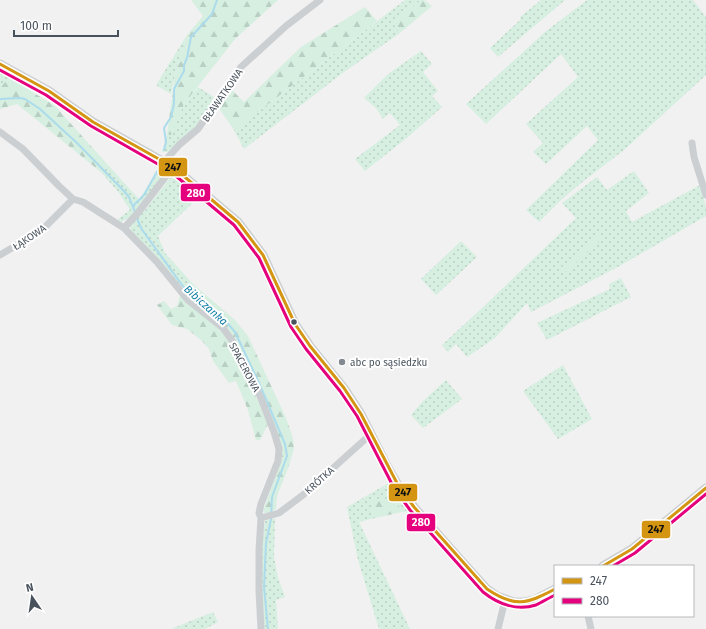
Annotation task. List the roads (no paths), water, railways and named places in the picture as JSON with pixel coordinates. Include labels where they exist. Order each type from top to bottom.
[{"type":"street","name":"BŁAWATKOWA","points":[[164,162],[179,145],[198,129],[241,67],[286,26],[320,0]]},
{"type":"street","points":[[0,64],[49,91],[93,122],[173,167],[238,222],[263,255],[295,324],[310,346],[344,388],[361,414],[398,485],[414,507],[487,589],[496,596],[514,602],[534,600],[554,590]]},
{"type":"street","name":"SPACEROWA","points":[[0,132],[23,149],[58,186],[73,199],[83,202],[124,228],[157,262],[188,300],[223,328],[233,342],[260,396],[279,449],[278,461],[261,504],[260,513],[258,591],[261,629]]},
{"type":"street","points":[[692,143],[694,156],[706,195]]},
{"type":"street","points":[[124,228],[173,167]]},
{"type":"street","name":"ŁĄKOWA","points":[[0,255],[42,230],[73,199]]},
{"type":"street","name":"KRÓTKA","points":[[261,518],[279,513],[303,495],[371,434]]},
{"type":"street","points":[[605,565],[632,549],[706,488]]},
{"type":"street","points":[[498,629],[505,600]]},
{"type":"street","points":[[588,617],[591,629]]},
{"type":"waterway","points":[[164,150],[166,142],[164,128],[171,117],[174,104],[174,89],[184,71],[184,65],[187,58],[191,37],[212,14],[217,0]]},
{"type":"waterway","name":"Bibiczanka","points":[[0,99],[25,99],[40,109],[77,143],[123,190],[129,197],[135,212]]},
{"type":"waterway","points":[[133,206],[144,195],[159,168]]},
{"type":"waterway","name":"Bibiczanka","points":[[136,216],[141,228],[182,285],[196,300],[224,319],[235,332],[285,444],[287,456],[272,497],[271,519],[266,543],[264,587],[268,629]]},
{"type":"place","name":"abc po sąsiedzku","points":[[342,362]]}]
